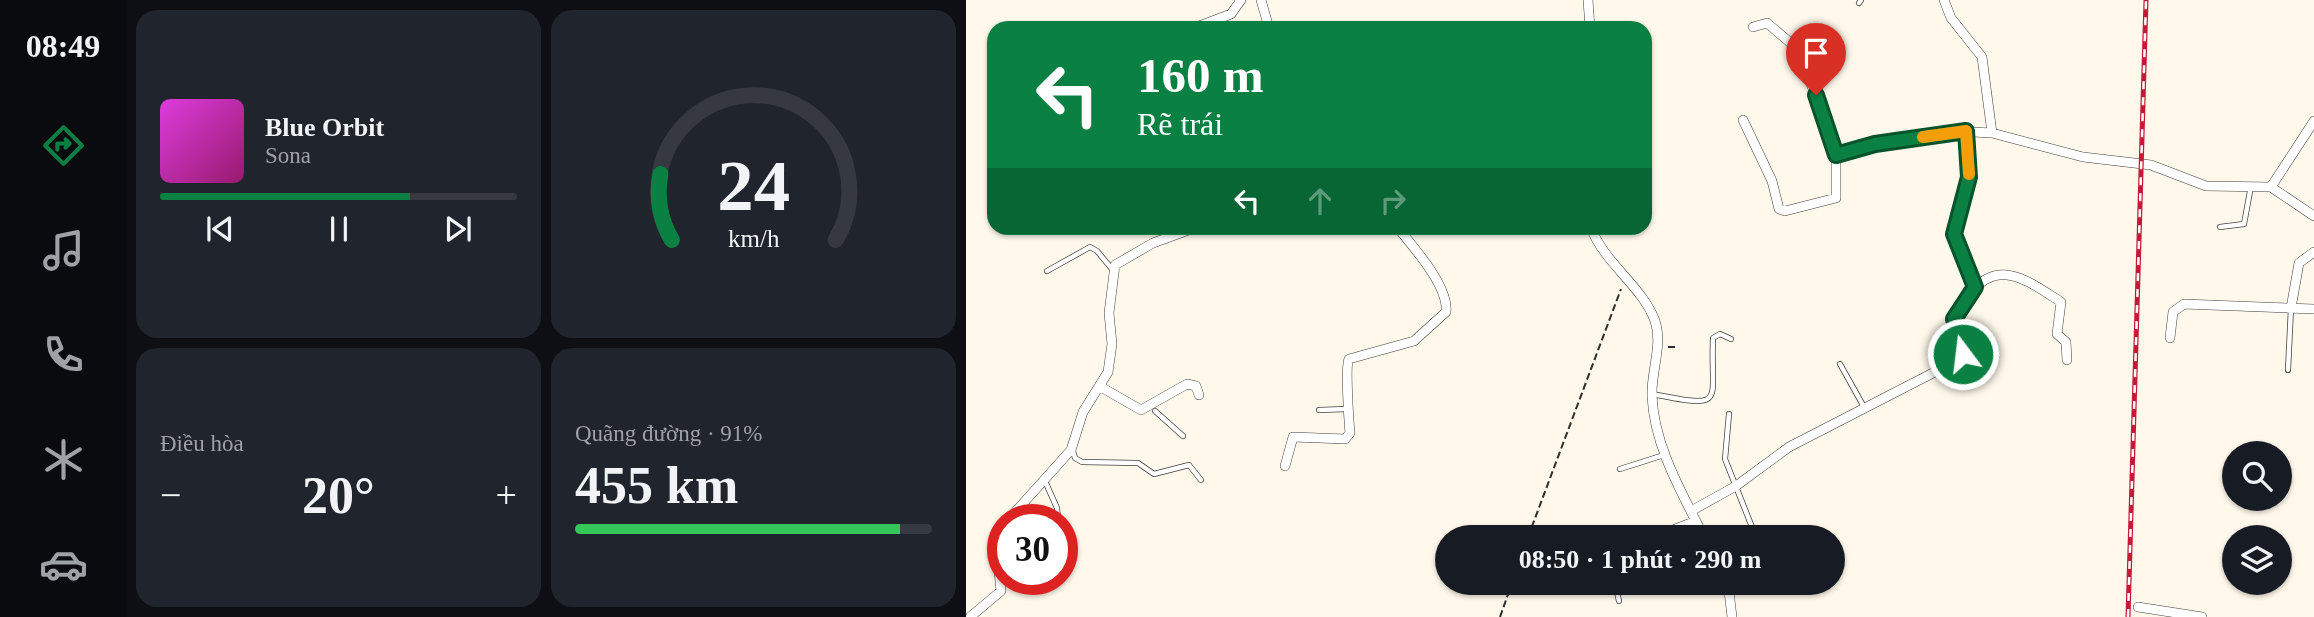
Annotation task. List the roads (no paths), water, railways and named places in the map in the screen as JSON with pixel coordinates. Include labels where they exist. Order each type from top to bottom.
[{"type":"street","points":[[1212,21],[1231,14],[1241,0]]},
{"type":"street","points":[[1261,0],[1267,21]]},
{"type":"street","points":[[1588,0],[1590,21]]},
{"type":"street","points":[[1944,0],[1951,18],[1983,57],[1992,133]]},
{"type":"street","points":[[1743,120],[1769,173],[1782,211],[1836,198],[1836,155],[1816,95],[1793,45],[1767,23],[1754,27]]},
{"type":"street","points":[[2271,187],[2314,121]]},
{"type":"street","points":[[1966,131],[1969,177],[1954,234],[1975,287]]},
{"type":"street","points":[[1836,155],[1875,144],[1966,131],[1992,133],[2083,157],[2151,165],[2206,186],[2271,187],[2314,216]]},
{"type":"street","points":[[1022,504],[1072,447],[1086,405],[1101,387],[1111,359],[1109,313],[1113,270],[1119,261],[1173,235]]},
{"type":"street","points":[[1285,466],[1291,439],[1295,436],[1348,437],[1350,383],[1346,368],[1349,359],[1414,341],[1446,312],[1445,299],[1427,265],[1403,235]]},
{"type":"street","points":[[1594,235],[1604,254],[1648,308],[1657,329],[1652,394],[1665,455],[1698,525]]},
{"type":"street","points":[[2291,308],[2299,263],[2314,252]]},
{"type":"street","points":[[1691,511],[1736,486],[1789,447],[1960,359],[1963,349],[1954,319],[1975,287],[1992,277],[2021,277],[2061,302],[2057,334],[2066,342],[2067,360]]},
{"type":"street","points":[[2170,338],[2173,312],[2183,304],[2314,309]]},
{"type":"street","points":[[1101,387],[1138,409],[1152,408],[1187,384],[1196,386],[1199,395]]},
{"type":"street","points":[[1686,525],[1696,521]]},
{"type":"street","points":[[970,617],[996,595]]},
{"type":"street","points":[[1729,595],[1732,617]]},
{"type":"street","points":[[2137,607],[2202,617]]},
{"type":"lane","points":[[2220,227],[2244,224],[2251,186]]},
{"type":"lane","points":[[1047,271],[1090,247],[1097,251],[1113,270]]},
{"type":"lane","points":[[2288,370],[2291,308]]},
{"type":"lane","points":[[1652,394],[1705,401],[1715,390],[1713,338],[1720,334],[1731,339]]},
{"type":"lane","points":[[1840,364],[1864,408]]},
{"type":"lane","points":[[1152,408],[1183,436]]},
{"type":"lane","points":[[1319,410],[1347,409]]},
{"type":"lane","points":[[1729,414],[1726,459],[1751,525]]},
{"type":"lane","points":[[1072,447],[1075,458],[1082,462],[1138,463],[1154,474],[1189,466],[1201,480]]},
{"type":"lane","points":[[1620,469],[1665,455]]},
{"type":"lane","points":[[1044,479],[1055,504]]},
{"type":"lane","points":[[1618,595],[1619,601]]},
{"type":"railway","points":[[2128,617],[2146,0]]}]
